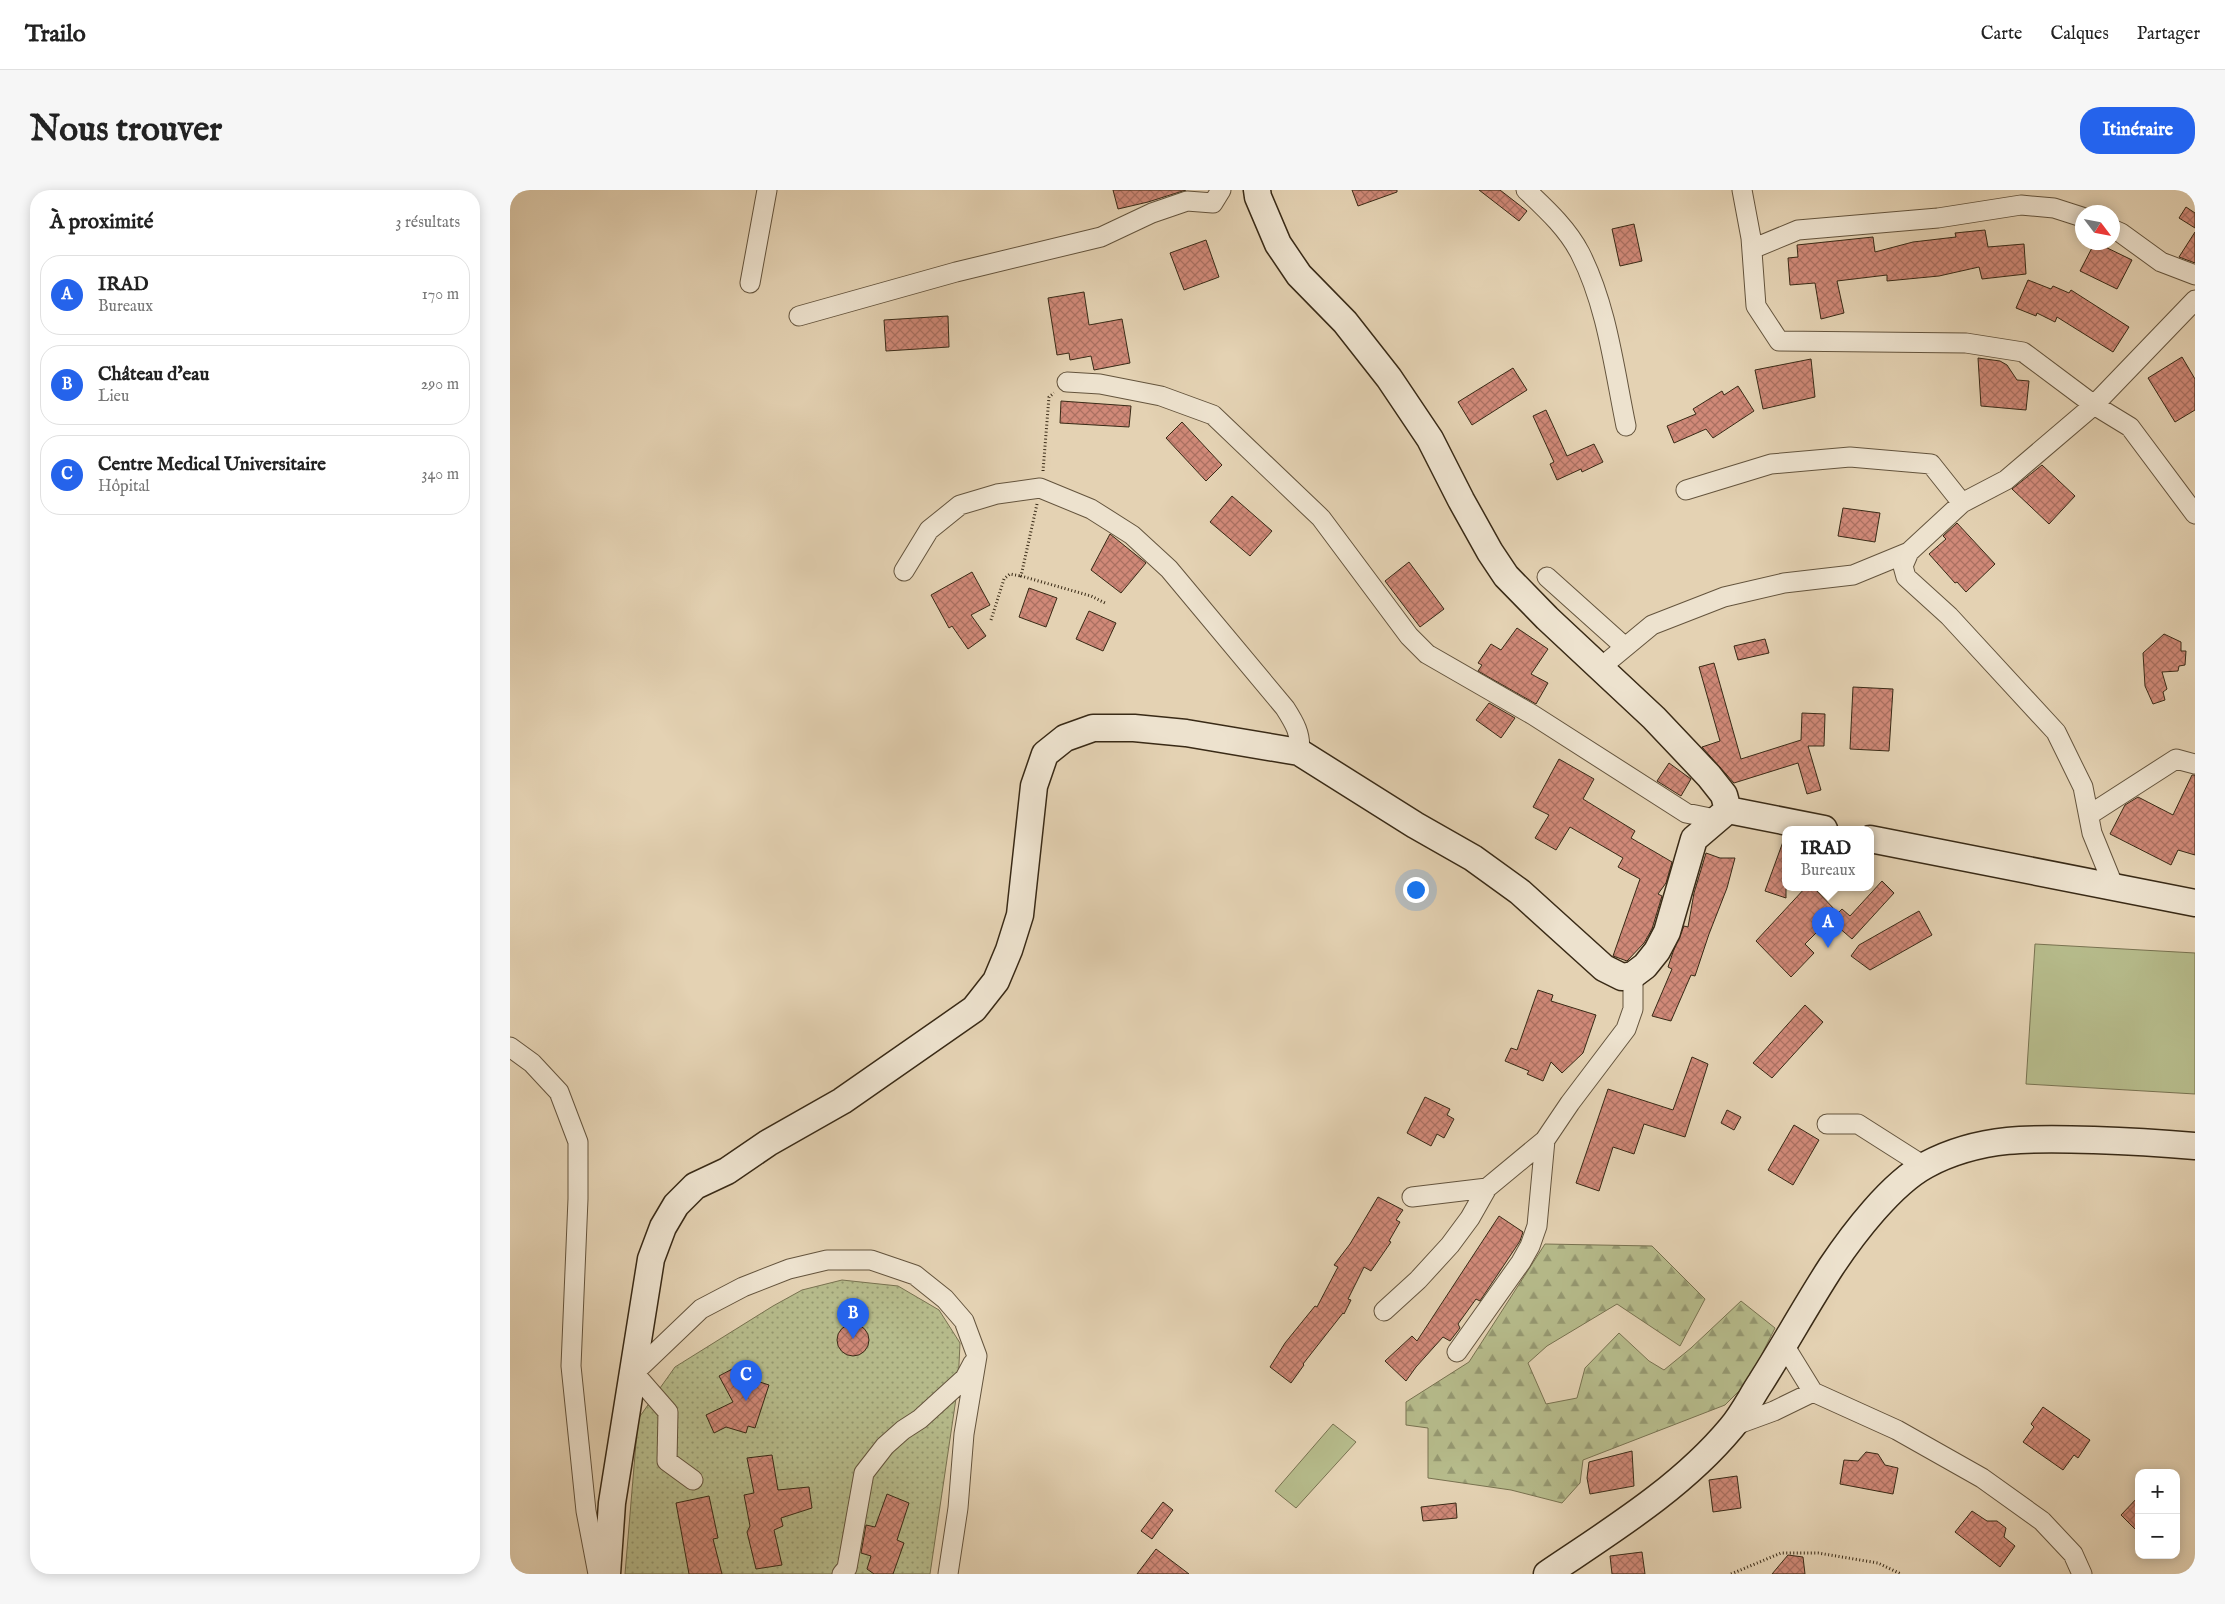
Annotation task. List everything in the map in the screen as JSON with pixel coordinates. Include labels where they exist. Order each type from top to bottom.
[{"type":"street","points":[[750,282],[766,190]]},
{"type":"street","points":[[799,316],[956,272],[1101,237],[1152,213],[1187,201],[1213,203],[1221,190]]},
{"type":"street","points":[[607,1574],[612,1503],[651,1259],[662,1226],[676,1205],[695,1186],[727,1171],[768,1143],[842,1101],[974,1010],[996,981],[1009,950],[1020,914],[1034,786],[1045,754],[1065,738],[1092,728],[1134,728],[1186,733],[1299,752],[1415,825],[1473,858],[1520,892],[1604,968],[1622,977],[1633,975],[1651,958],[1668,932],[1694,839],[1721,814],[1724,796],[1709,776],[1654,718],[1506,576],[1490,552],[1461,500],[1430,439],[1389,378],[1345,322],[1299,275],[1278,244],[1258,197],[1257,190]]},
{"type":"street","points":[[1526,190],[1555,217],[1580,252],[1600,305],[1626,426]]},
{"type":"street","points":[[1742,190],[1752,249],[1756,306],[1779,340],[1966,342],[2023,352],[2094,405],[2130,427],[2195,514]]},
{"type":"street","points":[[1752,249],[1798,230],[1938,218],[2021,205],[2054,208],[2075,215]]},
{"type":"street","points":[[2120,233],[2161,262],[2195,275]]},
{"type":"street","points":[[1600,668],[1652,625],[1724,597],[1784,583],[1853,575],[1909,552],[1962,503],[2006,480],[2094,405],[2195,300]]},
{"type":"street","points":[[1067,382],[1092,383],[1162,396],[1213,415],[1320,518],[1409,636],[1427,654],[1532,715],[1686,813],[1721,814],[1803,826]]},
{"type":"street","points":[[1686,490],[1772,464],[1850,457],[1931,464],[1962,503]]},
{"type":"street","points":[[904,571],[929,530],[960,505],[997,494],[1040,488],[1091,509],[1132,535],[1169,569],[1285,708],[1296,725],[1300,744],[1299,752]]},
{"type":"street","points":[[1909,552],[1903,566],[1906,577],[1949,616],[2056,732],[2083,787],[2092,833],[2114,887]]},
{"type":"street","points":[[1547,577],[1625,648]]},
{"type":"street","points":[[2089,815],[2176,759],[2195,764]]},
{"type":"street","points":[[1874,840],[2195,903]]},
{"type":"street","points":[[1384,1311],[1418,1280],[1450,1245],[1470,1218],[1488,1188],[1546,1140],[1570,1103],[1626,1028],[1633,1009],[1633,975]]},
{"type":"street","points":[[510,1047],[532,1063],[559,1092],[578,1142],[578,1199],[571,1366],[586,1511],[598,1574]]},
{"type":"street","points":[[1827,1124],[1858,1124],[1924,1166]]},
{"type":"street","points":[[1547,1574],[1668,1490],[1710,1452],[1733,1426],[1832,1266],[1860,1226],[1895,1189],[1924,1166],[1955,1152],[1987,1143],[2014,1139],[2152,1142],[2195,1146]]},
{"type":"street","points":[[1457,1352],[1521,1262],[1530,1246],[1537,1226],[1546,1140]]},
{"type":"street","points":[[1412,1197],[1488,1188]]},
{"type":"street","points":[[634,1373],[701,1309],[743,1287],[780,1273],[827,1260],[871,1260],[915,1275],[945,1299],[964,1321],[977,1356],[964,1434],[958,1508],[948,1574]]},
{"type":"street","points":[[1784,1345],[1813,1392],[1897,1430],[1982,1478],[2042,1521],[2073,1554],[2082,1574]]},
{"type":"street","points":[[842,1574],[847,1568],[864,1473],[885,1446],[902,1430],[920,1418],[965,1378],[977,1356]]},
{"type":"street","points":[[634,1373],[668,1412],[667,1461],[692,1480]]},
{"type":"street","points":[[1733,1426],[1774,1411],[1813,1392]]},
{"type":"path","points":[[1020,576],[1040,488],[1049,397],[1067,382]]},
{"type":"path","points":[[991,620],[1004,579],[1010,574],[1091,596],[1107,604]]},
{"type":"path","points":[[1731,1574],[1781,1553],[1818,1553],[1878,1563],[1901,1574]]},
{"type":"green space","points":[[2035,944],[2195,953],[2195,1094],[2026,1084]]},
{"type":"green space","points":[[1545,1244],[1652,1246],[1705,1299],[1680,1346],[1617,1304],[1547,1346],[1528,1363],[1546,1404],[1577,1398],[1585,1368],[1619,1333],[1649,1361],[1664,1370],[1691,1348],[1741,1301],[1775,1328],[1748,1382],[1725,1405],[1583,1460],[1580,1483],[1562,1503],[1511,1490],[1428,1478],[1428,1428],[1406,1425],[1406,1402],[1469,1362]]},
{"type":"green space","points":[[842,1280],[898,1286],[939,1310],[960,1343],[958,1385],[930,1574],[625,1574],[638,1419],[675,1367],[802,1290]]},
{"type":"green space","points":[[1333,1424],[1356,1442],[1296,1508],[1275,1491]]},
{"type":"building","points":[[1113,190],[1186,190],[1118,209]]},
{"type":"building","points":[[1352,190],[1397,190],[1397,192],[1358,206]]},
{"type":"building","points":[[1479,190],[1500,190],[1527,211],[1519,221]]},
{"type":"building","points":[[2186,207],[2195,213],[2195,228],[2179,218]]},
{"type":"building","points":[[1634,224],[1642,261],[1620,266],[1612,229]]},
{"type":"building","points":[[1985,230],[1988,247],[2024,244],[2026,274],[1982,279],[1979,267],[1939,276],[1887,281],[1887,275],[1837,281],[1844,313],[1821,319],[1815,283],[1790,285],[1788,258],[1798,257],[1797,245],[1873,237],[1875,252],[1913,242],[1956,237],[1955,233]]},
{"type":"building","points":[[2195,232],[2195,263],[2179,257]]},
{"type":"building","points":[[1206,240],[1219,277],[1184,290],[1170,253]]},
{"type":"building","points":[[2091,250],[2111,250],[2132,260],[2117,289],[2080,271]]},
{"type":"building","points":[[2028,280],[2051,289],[2053,286],[2069,293],[2071,290],[2129,327],[2113,352],[2057,317],[2055,322],[2037,313],[2036,316],[2016,308]]},
{"type":"building","points":[[1084,292],[1089,325],[1122,319],[1130,363],[1094,370],[1091,356],[1070,360],[1069,353],[1057,355],[1048,298]]},
{"type":"building","points":[[948,316],[949,347],[886,351],[884,320]]},
{"type":"building","points":[[2182,357],[2195,379],[2195,410],[2175,422],[2148,378]]},
{"type":"building","points":[[1978,358],[2000,361],[2007,365],[2017,380],[2029,381],[2026,410],[1981,406]]},
{"type":"building","points":[[1811,359],[1815,397],[1763,409],[1755,370]]},
{"type":"building","points":[[1513,368],[1527,390],[1472,425],[1458,402]]},
{"type":"building","points":[[1738,386],[1754,411],[1713,438],[1706,429],[1674,443],[1667,426],[1696,414],[1693,409],[1722,391],[1724,395]]},
{"type":"building","points":[[1061,401],[1131,406],[1129,427],[1060,423]]},
{"type":"building","points":[[1546,410],[1567,456],[1594,444],[1603,462],[1582,472],[1581,469],[1557,480],[1550,464],[1554,462],[1533,416]]},
{"type":"building","points":[[1182,422],[1222,465],[1206,481],[1166,438]]},
{"type":"building","points":[[2042,465],[2075,496],[2049,524],[2012,489]]},
{"type":"building","points":[[1232,496],[1272,531],[1250,556],[1210,522]]},
{"type":"building","points":[[1843,508],[1880,513],[1875,542],[1838,536]]},
{"type":"building","points":[[1957,523],[1995,564],[1966,592],[1957,582],[1955,583],[1929,554],[1946,539],[1943,536]]},
{"type":"building","points":[[1110,534],[1146,563],[1121,593],[1091,570]]},
{"type":"building","points":[[1409,562],[1444,609],[1420,627],[1385,581]]},
{"type":"building","points":[[972,572],[990,605],[971,615],[986,636],[968,649],[952,626],[949,628],[931,595]]},
{"type":"building","points":[[1029,588],[1057,598],[1046,627],[1019,617]]},
{"type":"building","points":[[1089,611],[1116,623],[1103,651],[1076,639]]},
{"type":"building","points":[[1517,628],[1548,649],[1531,674],[1548,683],[1536,704],[1478,671],[1482,665],[1478,663],[1491,644],[1501,650]]},
{"type":"building","points":[[2164,634],[2181,642],[2181,651],[2186,651],[2185,665],[2179,666],[2178,671],[2162,672],[2167,689],[2163,692],[2165,700],[2153,704],[2145,686],[2143,653]]},
{"type":"building","points":[[1765,639],[1769,653],[1738,660],[1734,646]]},
{"type":"building","points":[[1714,663],[1741,759],[1801,740],[1802,713],[1825,714],[1824,746],[1808,746],[1821,790],[1807,794],[1798,763],[1734,783],[1702,747],[1720,741],[1699,667]]},
{"type":"building","points":[[1853,687],[1893,689],[1889,751],[1850,749]]},
{"type":"building","points":[[1489,703],[1515,718],[1501,738],[1476,720]]},
{"type":"building","points":[[1559,759],[1594,779],[1583,799],[1635,831],[1631,838],[1672,862],[1666,883],[1658,894],[1662,896],[1652,929],[1644,943],[1627,961],[1613,956],[1640,879],[1618,867],[1623,858],[1570,827],[1556,850],[1535,838],[1549,815],[1533,807]]},
{"type":"building","points":[[1669,763],[1691,779],[1681,796],[1657,781]]},
{"type":"building","points":[[2192,775],[2195,775],[2195,855],[2178,850],[2171,865],[2110,834],[2125,805],[2138,797],[2173,815]]},
{"type":"building","points":[[1782,844],[1782,891],[1786,891],[1786,898],[1765,891]]},
{"type":"building","points":[[1706,853],[1720,858],[1735,858],[1727,888],[1695,976],[1691,975],[1671,1021],[1652,1016],[1672,969],[1668,967],[1673,952],[1684,926],[1688,927],[1694,893]]},
{"type":"building","points":[[1882,881],[1894,893],[1852,939],[1837,926],[1834,929],[1827,922],[1805,944],[1814,953],[1791,977],[1756,941],[1802,891],[1817,891],[1838,913],[1842,909],[1850,916]]},
{"type":"building","points":[[1919,911],[1932,935],[1870,970],[1851,956],[1859,945]]},
{"type":"building","points":[[1538,990],[1553,995],[1551,1001],[1596,1015],[1583,1053],[1562,1073],[1551,1062],[1543,1081],[1527,1074],[1529,1071],[1505,1061],[1511,1048],[1517,1050]]},
{"type":"building","points":[[1805,1005],[1823,1022],[1772,1078],[1753,1063]]},
{"type":"building","points":[[1692,1057],[1708,1064],[1685,1137],[1644,1124],[1634,1154],[1613,1147],[1599,1191],[1576,1183],[1608,1089],[1673,1110]]},
{"type":"building","points":[[1425,1097],[1450,1109],[1447,1115],[1454,1119],[1444,1138],[1437,1134],[1431,1146],[1407,1133]]},
{"type":"building","points":[[1727,1110],[1741,1117],[1734,1130],[1721,1123]]},
{"type":"building","points":[[1794,1125],[1819,1140],[1793,1185],[1768,1170]]},
{"type":"building","points":[[1378,1197],[1403,1210],[1396,1220],[1400,1222],[1389,1241],[1391,1242],[1371,1271],[1364,1267],[1348,1299],[1351,1300],[1344,1314],[1303,1364],[1291,1383],[1270,1367],[1285,1343],[1315,1306],[1317,1307],[1338,1267],[1334,1265],[1350,1244]]},
{"type":"building","points":[[1499,1216],[1523,1232],[1520,1241],[1480,1301],[1476,1299],[1458,1324],[1460,1328],[1450,1341],[1443,1337],[1406,1381],[1385,1361],[1412,1336],[1417,1341]]},
{"type":"building","points":[[853,1324],[859,1325],[864,1329],[868,1334],[868,1346],[864,1351],[859,1355],[853,1356],[847,1355],[842,1351],[838,1346],[837,1340],[838,1334],[842,1329],[847,1325]]},
{"type":"building","points":[[736,1367],[741,1376],[769,1385],[755,1428],[748,1426],[746,1433],[726,1427],[714,1433],[706,1415],[733,1402],[719,1376]]},
{"type":"building","points":[[2043,1407],[2090,1440],[2078,1458],[2074,1455],[2063,1470],[2023,1442],[2034,1427],[2031,1424]]},
{"type":"building","points":[[1632,1451],[1634,1486],[1590,1494],[1587,1478],[1589,1462]]},
{"type":"building","points":[[1866,1452],[1878,1454],[1885,1465],[1898,1468],[1893,1494],[1840,1484],[1844,1460],[1858,1461]]},
{"type":"building","points":[[772,1455],[778,1490],[809,1487],[812,1508],[781,1518],[783,1526],[774,1530],[782,1565],[756,1569],[747,1532],[750,1526],[744,1495],[754,1493],[747,1458]]},
{"type":"building","points":[[1737,1476],[1741,1508],[1713,1512],[1709,1480]]},
{"type":"building","points":[[887,1494],[909,1503],[897,1540],[904,1543],[893,1574],[874,1574],[867,1569],[871,1556],[861,1553],[866,1525],[875,1527]]},
{"type":"building","points":[[709,1496],[718,1538],[713,1539],[722,1574],[689,1574],[676,1503]]},
{"type":"building","points":[[2135,1500],[2135,1529],[2121,1515]]},
{"type":"building","points":[[1163,1502],[1173,1510],[1152,1539],[1141,1531]]},
{"type":"building","points":[[1456,1503],[1457,1518],[1423,1521],[1421,1507]]},
{"type":"building","points":[[1972,1511],[1987,1521],[1997,1521],[2006,1528],[2004,1537],[2015,1546],[2000,1567],[1955,1532]]},
{"type":"building","points":[[1156,1549],[1189,1574],[1137,1574]]},
{"type":"building","points":[[1642,1552],[1645,1574],[1612,1574],[1610,1556]]},
{"type":"building","points":[[1788,1555],[1803,1557],[1805,1574],[1772,1574]]},
{"type":"place","name":"IRAD","points":[[1828,948]]},
{"type":"place","name":"Château d'eau","points":[[853,1339]]},
{"type":"place","name":"Centre Medical Universitaire","points":[[746,1401]]}]
